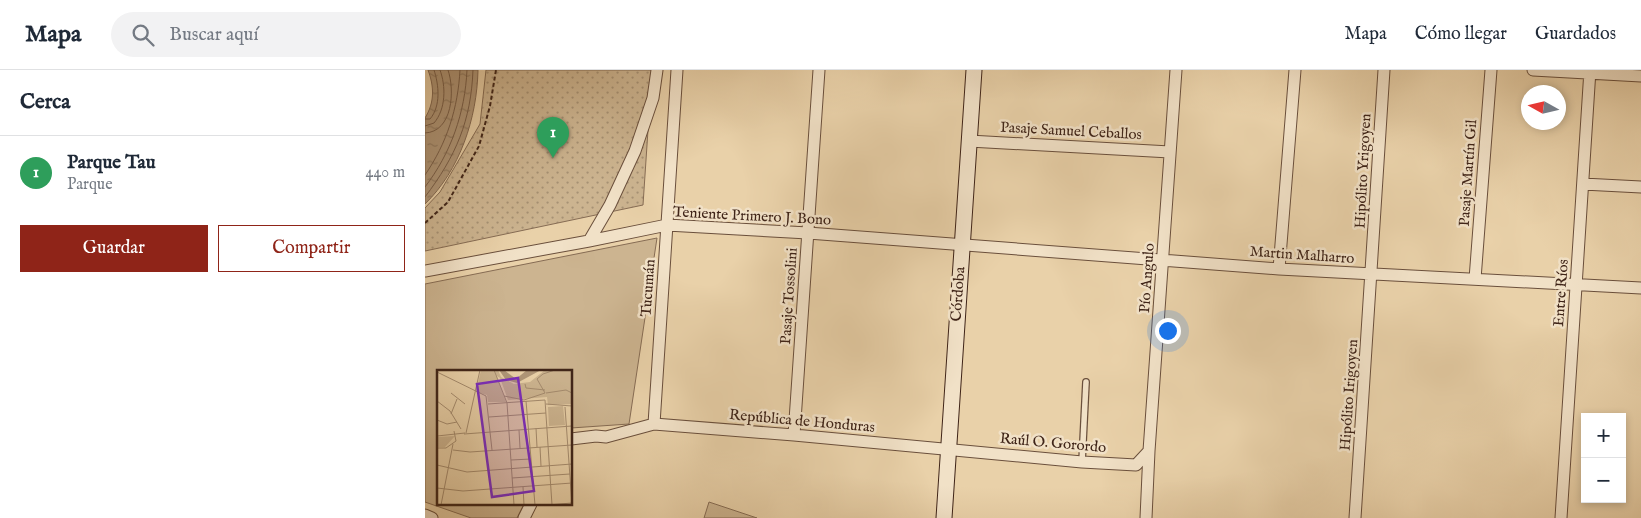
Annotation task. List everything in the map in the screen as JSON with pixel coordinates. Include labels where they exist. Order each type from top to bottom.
[{"type":"street","points":[[589,242],[610,205],[635,151],[653,98],[657,70]]},
{"type":"street","name":"Tucumán","points":[[654,424],[677,70]]},
{"type":"street","name":"Pasaje Tossolini","points":[[794,435],[819,70]]},
{"type":"street","name":"Córdoba","points":[[938,518],[945,448],[959,244],[967,70]]},
{"type":"street","name":"Córdoba","points":[[959,244],[974,70]]},
{"type":"street","name":"Pío Angulo","points":[[1146,518],[1176,70]]},
{"type":"street","points":[[1279,269],[1295,70]]},
{"type":"street","name":"Hipólito Yrigoyen","points":[[1372,274],[1384,70]]},
{"type":"street","name":"Pasaje Martín Gil","points":[[1475,279],[1491,70]]},
{"type":"street","points":[[1533,70],[1590,71],[1641,76]]},
{"type":"street","name":"Entre Ríos","points":[[1561,518],[1590,71]]},
{"type":"street","name":"Pasaje Samuel Ceballos","points":[[969,141],[1171,152]]},
{"type":"street","points":[[1583,184],[1641,187]]},
{"type":"street","name":"Teniente Primero J. Bono","points":[[425,271],[589,242],[667,225],[959,244]]},
{"type":"street","name":"Martin Malharro","points":[[959,244],[1279,269],[1641,288]]},
{"type":"street","name":"Hipólito Irigoyen","points":[[1355,518],[1372,274]]},
{"type":"street","points":[[573,439],[606,437],[654,424]]},
{"type":"street","name":"República de Honduras","points":[[654,424],[945,448]]},
{"type":"street","name":"Córdoba","points":[[944,518],[945,448]]},
{"type":"street","name":"Raúl O. Gorordo","points":[[945,448],[1082,462],[1136,464],[1149,451]]},
{"type":"street","points":[[524,518],[530,506]]},
{"type":"street","points":[[425,515],[433,518]]},
{"type":"lane","points":[[1082,462],[1086,382]]},
{"type":"path","points":[[425,223],[448,202],[479,146],[490,106],[496,70]]},
{"type":"shaded area","points":[[486,70],[652,70],[643,205],[425,251],[425,208],[440,192],[480,124]]},
{"type":"shaded area","points":[[657,238],[629,424],[573,428],[573,370],[437,370],[437,506],[523,506],[517,518],[471,518],[425,502],[425,284]]},
{"type":"shaded area","points":[[709,502],[757,518],[704,518]]},
{"type":"water","points":[[428,70],[478,70],[474,106],[464,142],[448,175],[425,204],[425,118],[431,106],[433,94]]},
{"type":"place","name":"Parque Tau","points":[[553,158]]}]
